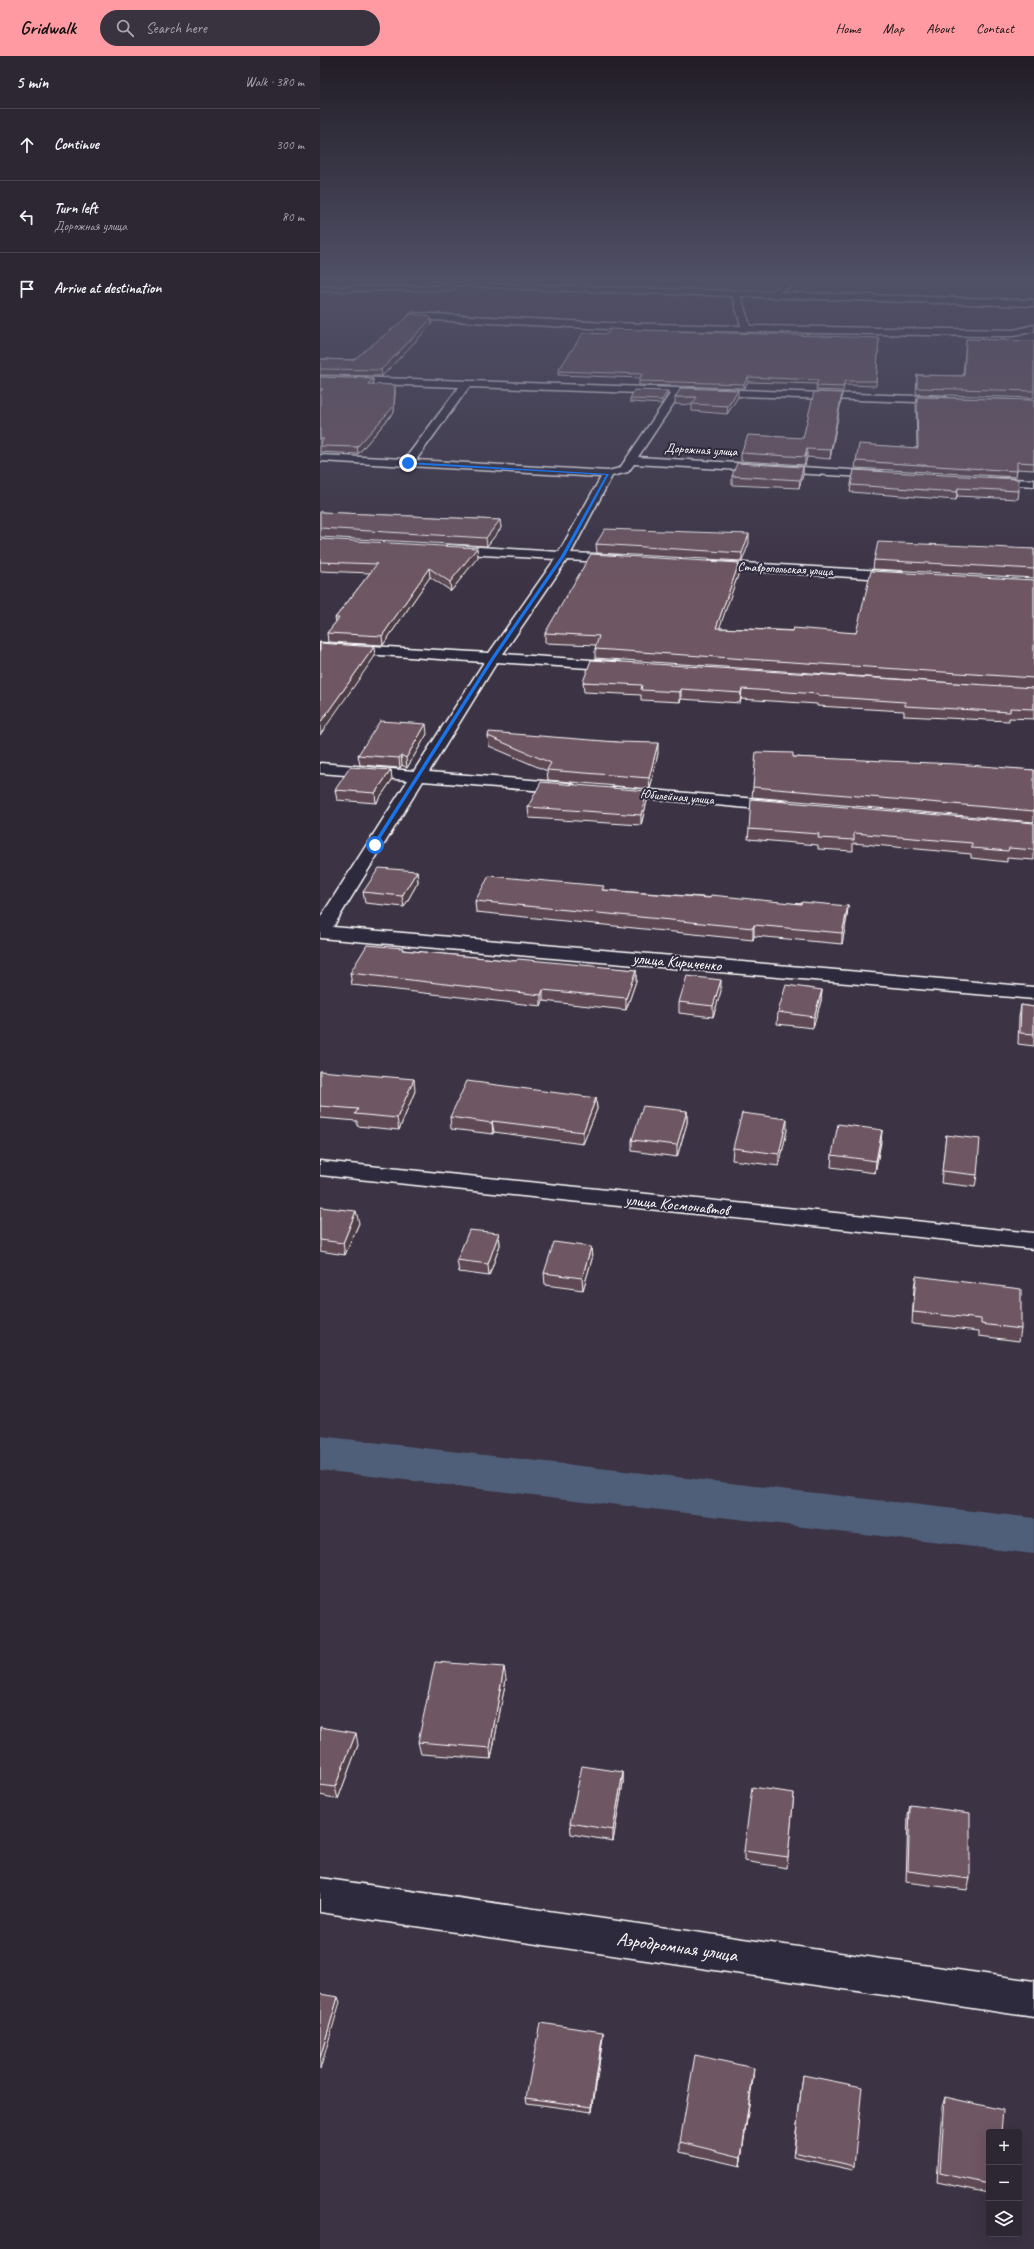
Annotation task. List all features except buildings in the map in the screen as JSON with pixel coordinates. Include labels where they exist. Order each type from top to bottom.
[{"type":"main road","points":[[408,463],[466,384]]},
{"type":"main road","points":[[476,384],[955,400]]},
{"type":"main road","points":[[320,458],[608,474],[624,470],[677,391]]},
{"type":"main road","name":"Дорожная улица","points":[[630,460],[892,475]]},
{"type":"main road","points":[[320,931],[493,658],[563,556],[608,474]]},
{"type":"main road","points":[[979,480],[1034,483]]},
{"type":"main road","points":[[438,549],[627,560]]},
{"type":"main road","name":"Ставропольская улица","points":[[699,564],[914,577]]},
{"type":"main road","points":[[320,647],[637,667]]},
{"type":"main road","name":"Юбилейная улица","points":[[320,768],[798,807]]},
{"type":"main road","name":"улица Кириченко","points":[[320,931],[1034,993]]},
{"type":"main road","name":"улица Космонавтов","points":[[320,1168],[1034,1241]]},
{"type":"main road","name":"Аэродромная улица","points":[[320,1895],[1034,1999]]},
{"type":"waterway","points":[[320,1453],[1034,1536]]},
{"type":"route","points":[[375,845],[493,658],[563,556],[608,474],[408,463]]}]
